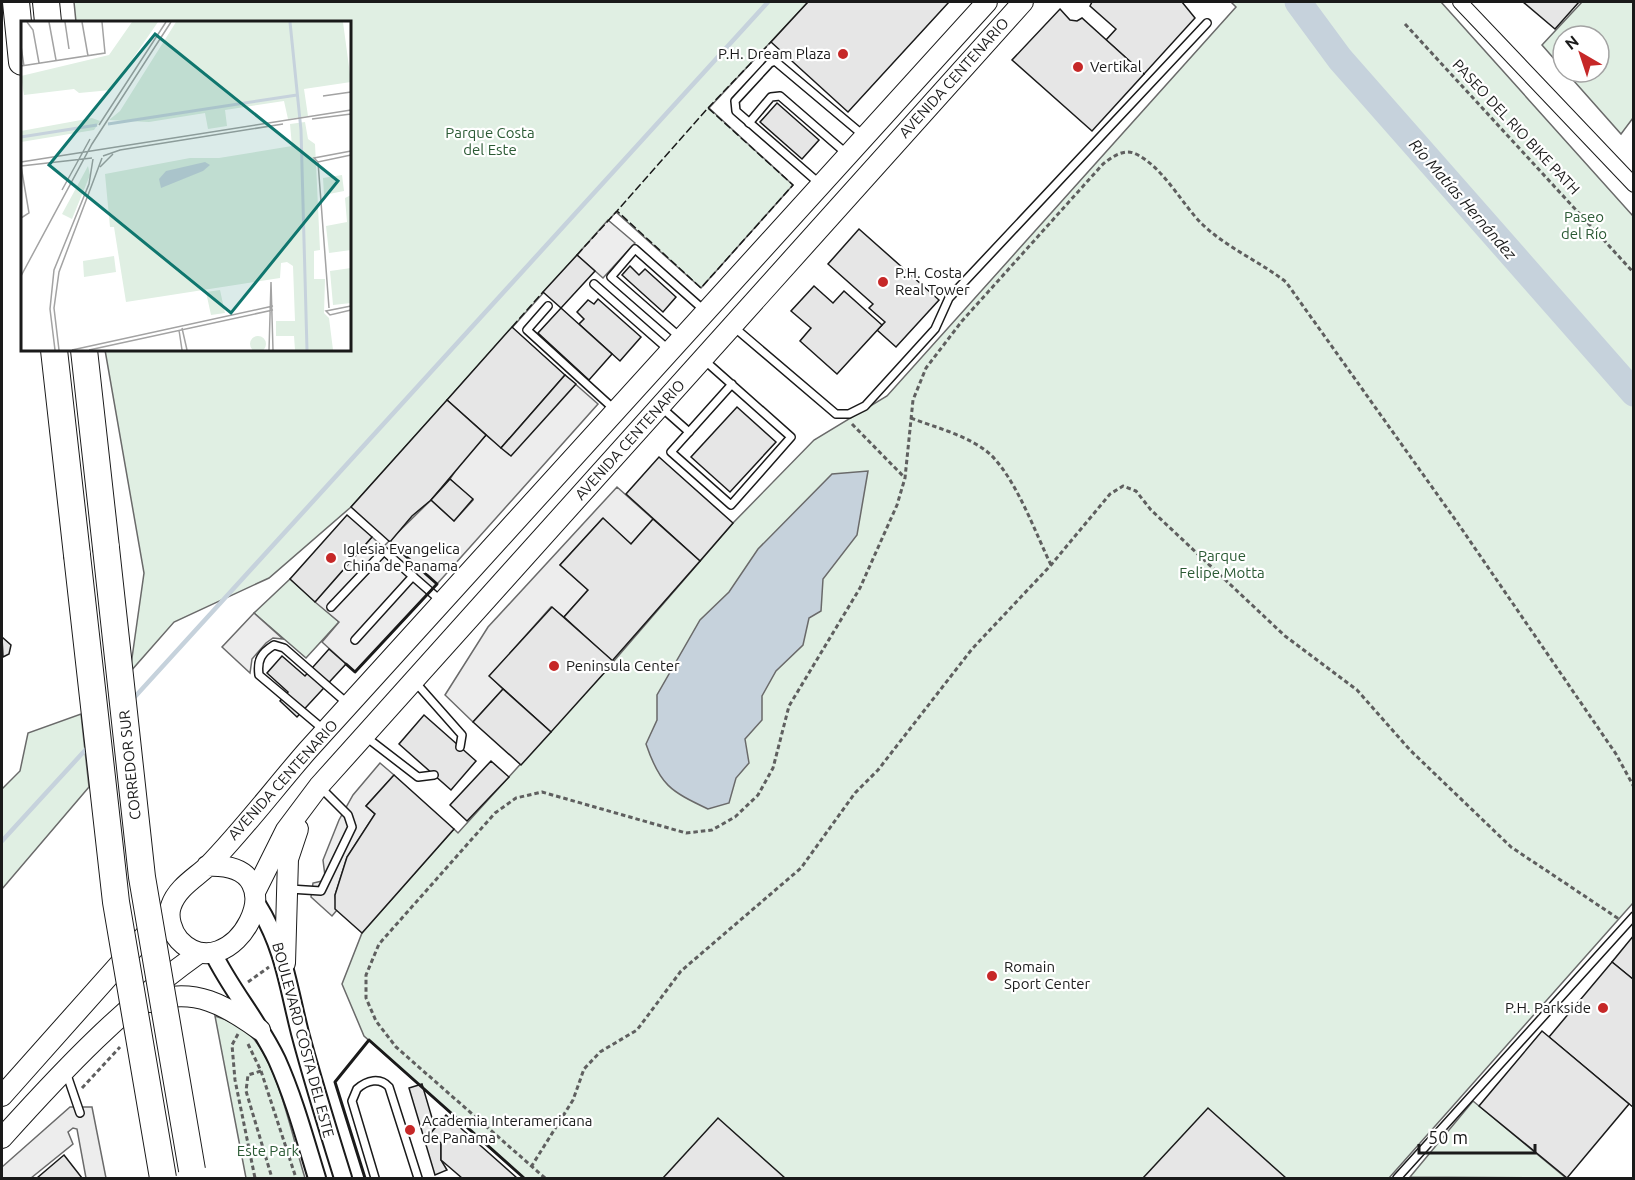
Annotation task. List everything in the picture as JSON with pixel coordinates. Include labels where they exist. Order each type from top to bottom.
[{"type":"highway","points":[[16,2],[21,52]]},
{"type":"highway","points":[[46,2],[48,21]]},
{"type":"highway","name":"CORREDOR SUR","points":[[54,351],[116,902],[163,1178]]},
{"type":"highway","name":"CORREDOR SUR","points":[[84,351],[142,878],[192,1174]]},
{"type":"main road","name":"AVENIDA CENTENARIO","points":[[207,866],[987,2]]},
{"type":"main road","name":"AVENIDA CENTENARIO","points":[[256,898],[286,830],[314,791],[1023,2]]},
{"type":"main road","points":[[709,310],[733,326]]},
{"type":"main road","points":[[446,601],[470,618]]},
{"type":"main road","points":[[367,687],[389,707]]},
{"type":"main road","points":[[285,963],[288,859],[314,791]]},
{"type":"main road","points":[[2,1096],[171,906],[192,878],[207,866],[223,866],[238,871],[250,882],[256,898],[254,916],[245,931],[230,945],[206,953],[150,988],[111,1023],[3,1134]]},
{"type":"main road","points":[[171,906],[170,921],[175,936],[186,947],[206,953]]},
{"type":"main road","points":[[111,1023],[132,1009],[156,1000],[181,997],[206,999],[230,1008],[260,1030]]},
{"type":"street","points":[[1460,2],[1634,185]]},
{"type":"street","name":"BOULEVARD COSTA DEL ESTE","points":[[256,898],[270,924],[285,963],[299,1031],[342,1179]]},
{"type":"street","name":"BOULEVARD COSTA DEL ESTE","points":[[206,953],[260,1030],[276,1060],[295,1105],[317,1179]]},
{"type":"street","points":[[295,1105],[318,1097]]},
{"type":"lane","points":[[733,326],[836,414],[849,414],[866,406],[935,329],[949,298],[1207,23]]},
{"type":"lane","points":[[822,185],[736,111],[735,101],[770,63],[775,61],[865,137]]},
{"type":"lane","points":[[749,123],[771,97],[780,96],[849,155]]},
{"type":"lane","points":[[677,346],[611,277],[635,249],[709,310]]},
{"type":"lane","points":[[594,284],[677,346]]},
{"type":"lane","points":[[548,306],[527,330],[617,412]]},
{"type":"lane","points":[[703,359],[732,384],[791,437],[731,505],[671,452],[732,384]]},
{"type":"lane","points":[[660,407],[689,432]]},
{"type":"lane","points":[[331,606],[384,551],[446,601]]},
{"type":"lane","points":[[355,640],[413,576]]},
{"type":"lane","points":[[326,732],[259,675],[257,663],[264,651],[274,645],[284,648],[350,706]]},
{"type":"lane","points":[[414,680],[462,735],[460,747]]},
{"type":"lane","points":[[364,735],[418,777],[434,775]]},
{"type":"lane","points":[[287,889],[321,891],[352,827],[348,815],[314,791]]},
{"type":"lane","points":[[1397,1179],[1634,916]]},
{"type":"lane","points":[[65,1070],[80,1113]]},
{"type":"lane","points":[[375,1179],[352,1101],[357,1089],[374,1080],[384,1082],[389,1087],[418,1179]]},
{"type":"path","name":"PASEO DEL RIO BIKE PATH","points":[[1405,24],[1634,273]]},
{"type":"path","points":[[545,1179],[396,1047],[375,1021],[366,998],[366,975],[379,944],[495,813],[516,798],[543,792],[686,833],[712,830],[735,817],[759,795],[773,768],[789,706],[861,588],[897,505],[904,478],[913,400],[926,368],[962,321],[1103,164],[1118,153],[1134,153],[1150,164],[1202,224],[1224,243],[1266,266],[1286,282],[1459,525],[1616,754],[1634,787]]},
{"type":"path","points":[[849,414],[860,435],[904,478]]},
{"type":"path","points":[[911,418],[973,443],[990,455],[1007,476],[1051,565]]},
{"type":"path","points":[[531,1167],[573,1100],[584,1069],[600,1052],[636,1030],[681,971],[801,868],[855,793],[878,770],[972,649],[1051,565],[1117,488],[1129,487],[1285,636],[1357,690],[1410,750],[1511,847],[1626,923]]},
{"type":"path","points":[[231,1028],[248,1042],[261,1071],[296,1179]]},
{"type":"path","points":[[238,1034],[232,1045],[235,1080],[255,1179]]},
{"type":"path","points":[[74,1097],[123,1043]]},
{"type":"path","points":[[261,1071],[248,1075],[246,1091],[272,1179]]},
{"type":"green space","name":"Parque Costa del Este","points":[[74,2],[808,2],[709,108],[793,185],[701,288],[616,212],[351,507],[269,578],[174,622],[130,672],[144,573],[105,351],[351,351],[351,21],[76,21]]},
{"type":"green space","name":"Parque Felipe Motta","points":[[1231,2],[1441,2],[1633,216],[1633,903],[1389,1178],[524,1178],[364,1036],[342,984],[362,933],[454,829],[458,833],[613,662],[733,523],[814,440],[887,396],[1236,7]]},
{"type":"green space","points":[[1582,2],[1633,2],[1633,118],[1621,134],[1577,84],[1611,84],[1611,24],[1562,24]]},
{"type":"green space","points":[[1551,35],[1551,55],[1542,45]]},
{"type":"green space","points":[[290,579],[339,622],[306,658],[254,613]]},
{"type":"green space","points":[[81,714],[89,787],[2,889],[2,789],[20,771],[28,733]]},
{"type":"green space","name":"Este Park","points":[[215,1016],[243,1029],[261,1048],[277,1083],[305,1178],[246,1178]]},
{"type":"green space","points":[[1473,1101],[1479,1106],[1566,1178],[1410,1177]]},
{"type":"shaded area","points":[[608,220],[635,243],[603,278],[577,255]]},
{"type":"shaded area","points":[[565,375],[598,404],[355,672],[322,642],[339,622],[315,602],[372,537],[383,547],[431,500],[454,521],[473,500],[450,479],[462,461],[486,435],[501,447]]},
{"type":"shaded area","points":[[868,471],[857,535],[823,579],[821,611],[809,618],[803,645],[776,671],[762,696],[762,720],[745,739],[749,763],[736,778],[729,803],[708,809],[684,797],[662,778],[646,744],[657,720],[657,695],[700,620],[729,592],[758,549],[832,474]]},
{"type":"shaded area","points":[[617,487],[653,519],[631,544],[602,519],[560,565],[588,590],[564,617],[551,607],[490,676],[503,689],[473,722],[445,695],[488,627]]},
{"type":"shaded area","points":[[254,613],[283,639],[273,638],[266,643],[252,659],[250,673],[222,647]]},
{"type":"shaded area","points":[[380,763],[394,775],[366,806],[375,814],[347,857],[335,895],[337,910],[332,916],[311,897],[313,883],[322,881],[325,876],[323,860],[339,820],[353,795]]},
{"type":"shaded area","points":[[70,1107],[92,1107],[106,1178],[86,1178],[77,1129],[73,1128],[68,1132],[73,1144],[31,1178],[2,1178],[2,1167]]},
{"type":"building","name":"P.H. Dream Plaza","points":[[808,2],[949,2],[848,112],[771,42]]},
{"type":"building","points":[[1092,2],[1182,2],[1195,18],[1144,74],[1106,40],[1116,29],[1090,6]]},
{"type":"building","points":[[1523,2],[1579,2],[1559,24],[1551,26]]},
{"type":"building","name":"Vertikal","points":[[1060,9],[1070,20],[1077,21],[1082,18],[1144,74],[1092,131],[1012,60]]},
{"type":"building","points":[[777,103],[819,140],[802,159],[760,122]]},
{"type":"building","name":"P.H. Costa Real Tower","points":[[859,229],[939,300],[896,347],[877,330],[885,322],[869,308],[873,304],[828,264]]},
{"type":"building","points":[[577,255],[595,271],[561,308],[543,292]]},
{"type":"building","points":[[630,266],[639,275],[645,269],[676,297],[663,312],[622,275]]},
{"type":"building","points":[[814,286],[833,303],[844,291],[882,325],[837,374],[800,341],[811,328],[791,311]]},
{"type":"building","points":[[598,299],[641,337],[620,361],[579,324],[584,319],[577,312],[588,300],[594,304]]},
{"type":"building","points":[[561,308],[612,354],[589,380],[538,333]]},
{"type":"building","points":[[512,327],[565,375],[501,448],[447,400]]},
{"type":"building","points":[[565,375],[576,384],[511,456],[501,448]]},
{"type":"building","points":[[447,400],[486,435],[431,500],[412,516],[390,542],[351,507]]},
{"type":"building","points":[[737,407],[776,442],[730,492],[691,457]]},
{"type":"building","points":[[659,457],[733,523],[700,561],[626,494]]},
{"type":"building","points":[[450,479],[473,499],[454,521],[431,500]]},
{"type":"building","name":"Iglesia Evangelica China de Panama","points":[[347,515],[372,537],[315,602],[290,579]]},
{"type":"building","points":[[603,518],[631,544],[653,519],[700,561],[612,661],[564,617],[588,590],[560,565]]},
{"type":"building","name":"Peninsula Center","points":[[552,607],[614,662],[551,732],[489,676]]},
{"type":"building","points":[[2,637],[11,645],[9,654],[3,657]]},
{"type":"building","points":[[329,649],[346,664],[297,717],[280,701],[288,692],[267,673],[282,656],[305,676]]},
{"type":"building","points":[[503,689],[551,732],[521,765],[473,722]]},
{"type":"building","points":[[424,715],[476,761],[451,790],[399,744]]},
{"type":"building","points":[[491,761],[509,777],[467,821],[450,805]]},
{"type":"building","points":[[394,775],[454,829],[362,933],[335,909],[335,895],[347,857],[375,814],[366,806]]},
{"type":"building","points":[[1634,935],[1634,980],[1612,962]]},
{"type":"building","name":"P.H. Parkside","points":[[1612,962],[1634,980],[1634,1108],[1549,1037]]},
{"type":"building","points":[[1542,1031],[1629,1104],[1567,1178],[1479,1106]]},
{"type":"building","points":[[422,1084],[435,1128],[430,1134],[441,1143],[441,1160],[447,1170],[435,1175],[409,1088]]},
{"type":"building","points":[[1208,1108],[1286,1178],[1143,1178]]},
{"type":"building","points":[[446,1115],[517,1178],[462,1178],[441,1160],[441,1143],[430,1134]]},
{"type":"building","points":[[718,1118],[785,1178],[663,1178]]},
{"type":"building","points":[[64,1155],[82,1178],[37,1178]]},
{"type":"waterway","points":[[132,700],[768,2]]},
{"type":"waterway","name":"Río Matías Hernández","points":[[1298,2],[1340,59],[1634,393]]},
{"type":"waterway","points":[[2,841],[89,746]]},
{"type":"fence","points":[[708,108],[771,42]]},
{"type":"fence","points":[[577,255],[617,211],[701,288],[793,185],[708,108],[617,211]]},
{"type":"fence","points":[[512,327],[543,292]]},
{"type":"wall","points":[[346,664],[355,672],[437,584],[390,542]]},
{"type":"wall","points":[[365,1178],[335,1082],[369,1040],[524,1178]]},
{"type":"place","name":"P.H. Dream Plaza","points":[[843,54]]},
{"type":"place","name":"Vertikal","points":[[1078,67]]},
{"type":"place","name":"P.H. Costa Real Tower","points":[[883,282]]},
{"type":"place","name":"Iglesia Evangelica China de Panama","points":[[331,558]]},
{"type":"place","name":"Peninsula Center","points":[[554,666]]},
{"type":"place","name":"Romain Sport Center","points":[[992,976]]},
{"type":"place","name":"P.H. Parkside","points":[[1603,1008]]},
{"type":"place","name":"Academia Interamericana de Panama","points":[[410,1130]]},
{"type":"park label","name":"Paseo del Río","points":[[1584,226]]}]
